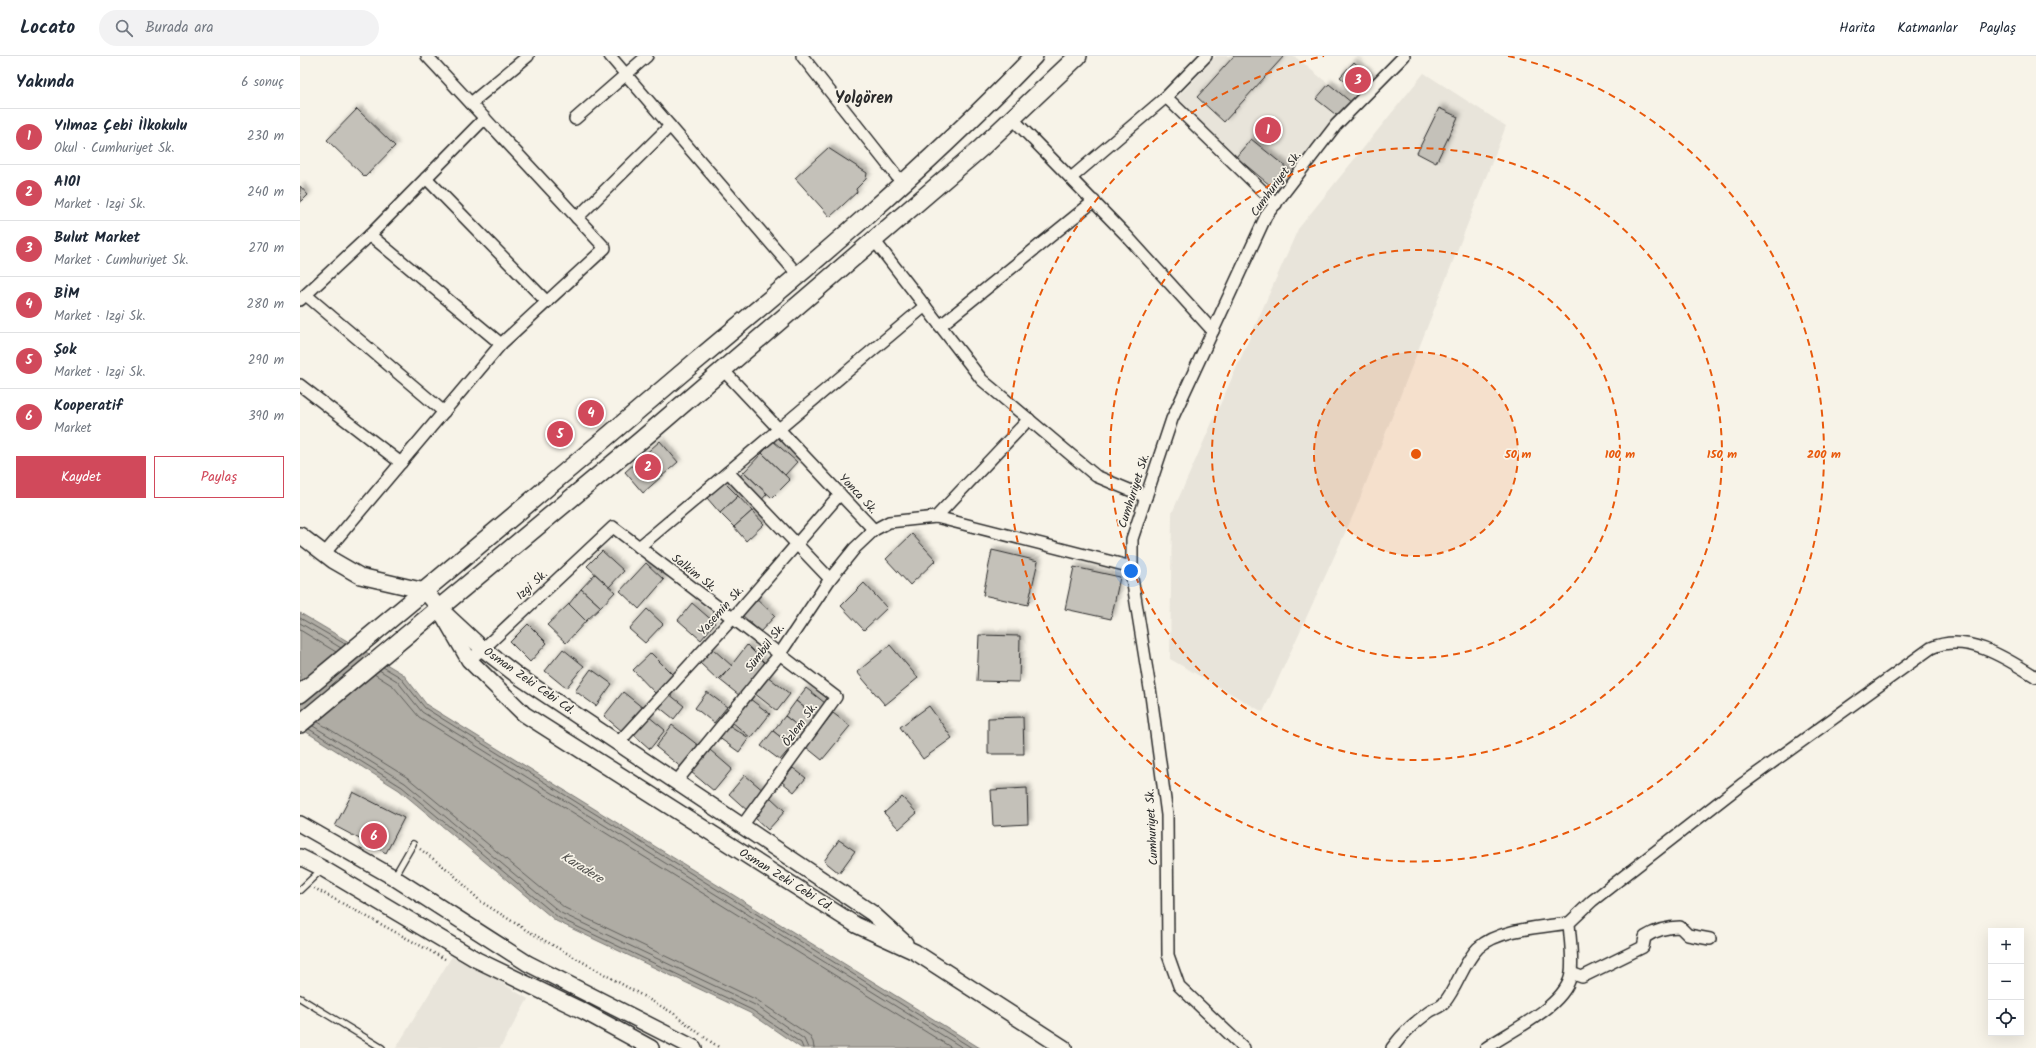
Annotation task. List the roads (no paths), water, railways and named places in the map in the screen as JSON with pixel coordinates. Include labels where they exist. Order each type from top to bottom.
[{"type":"main road","points":[[300,694],[412,602],[798,275],[903,184],[1003,88],[1034,56]]},
{"type":"main road","points":[[300,724],[723,370],[981,148],[1078,56]]},
{"type":"street","points":[[324,554],[501,344],[605,248],[427,56]]},
{"type":"street","points":[[471,103],[528,56]]},
{"type":"street","points":[[610,56],[798,275]]},
{"type":"street","points":[[575,119],[646,56]]},
{"type":"street","points":[[802,56],[903,184]]},
{"type":"street","name":"Cumhuriyet Sk.","points":[[1244,1048],[1179,986],[1168,955],[1167,815],[1132,567],[1132,539],[1172,419],[1266,216],[1336,124],[1404,56]]},
{"type":"street","points":[[1071,178],[1166,97],[1204,57]]},
{"type":"street","points":[[1166,97],[1276,204]]},
{"type":"street","points":[[444,412],[303,298],[370,235],[485,118]]},
{"type":"street","points":[[1012,118],[1126,234],[1213,331]]},
{"type":"street","points":[[577,218],[670,126]]},
{"type":"street","points":[[426,178],[546,302]]},
{"type":"street","points":[[940,326],[1094,201]]},
{"type":"street","points":[[370,235],[501,344]]},
{"type":"street","points":[[874,240],[982,380],[1096,476],[1146,497]]},
{"type":"street","points":[[639,547],[925,306]]},
{"type":"street","name":"Yonca Sk.","points":[[723,370],[874,530],[889,522],[936,517],[1132,567]]},
{"type":"street","points":[[300,385],[401,463]]},
{"type":"street","points":[[936,517],[1029,419]]},
{"type":"street","points":[[728,472],[830,579]]},
{"type":"street","name":"Yasemin Sk.","points":[[618,742],[732,619],[840,494]]},
{"type":"street","name":"Salkim Sk.","points":[[613,527],[778,654]]},
{"type":"street","name":"Izgi Sk.","points":[[469,660],[483,649],[613,527]]},
{"type":"street","name":"Sümbül Sk.","points":[[676,782],[778,654],[830,579],[855,548],[874,530]]},
{"type":"street","points":[[300,535],[324,554],[360,576],[425,590],[439,608]]},
{"type":"street","name":"Osman Zeki Cebi Cd.","points":[[439,608],[483,649],[518,676],[872,913],[915,952]]},
{"type":"street","name":"Osman Zeki Cebi Cd.","points":[[439,608],[469,660],[524,714],[856,925],[915,952],[1064,1048]]},
{"type":"street","points":[[1392,1048],[1403,1032],[1431,1010],[1444,1004],[1463,970],[1478,948],[1499,936],[1528,929],[1569,923],[1592,901],[1741,785],[1931,648],[1944,643],[1978,645],[2036,677]]},
{"type":"street","name":"Özlem Sk.","points":[[742,826],[836,697],[778,654]]},
{"type":"street","points":[[300,824],[393,878],[527,963],[694,1048]]},
{"type":"street","points":[[300,857],[322,868],[477,960],[585,1012],[651,1048]]},
{"type":"street","points":[[1486,1048],[1557,1001],[1568,985],[1571,973],[1569,923]]},
{"type":"street","points":[[1571,973],[1582,978],[1643,947],[1645,937],[1654,931],[1662,929],[1680,926],[1688,935],[1710,939]]},
{"type":"lane","points":[[393,878],[413,844]]},
{"type":"lane","points":[[300,890],[322,868]]},
{"type":"lane","points":[[300,998],[382,1048]]},
{"type":"water","name":"Karadere","points":[[300,613],[403,674],[427,705],[980,1048],[801,1048],[750,1013],[556,921],[399,790],[300,728]]},
{"type":"place","name":"Bulut Market","points":[[1358,80]]},
{"type":"place","name":"Yılmaz Çebi İlkokulu","points":[[1268,130]]},
{"type":"place","name":"BİM","points":[[591,413]]},
{"type":"place","name":"Şok","points":[[560,434]]},
{"type":"place","name":"A101","points":[[648,467]]},
{"type":"place","name":"Kooperatif","points":[[374,836]]},
{"type":"district","name":"Yolgören","points":[[864,98]]}]
